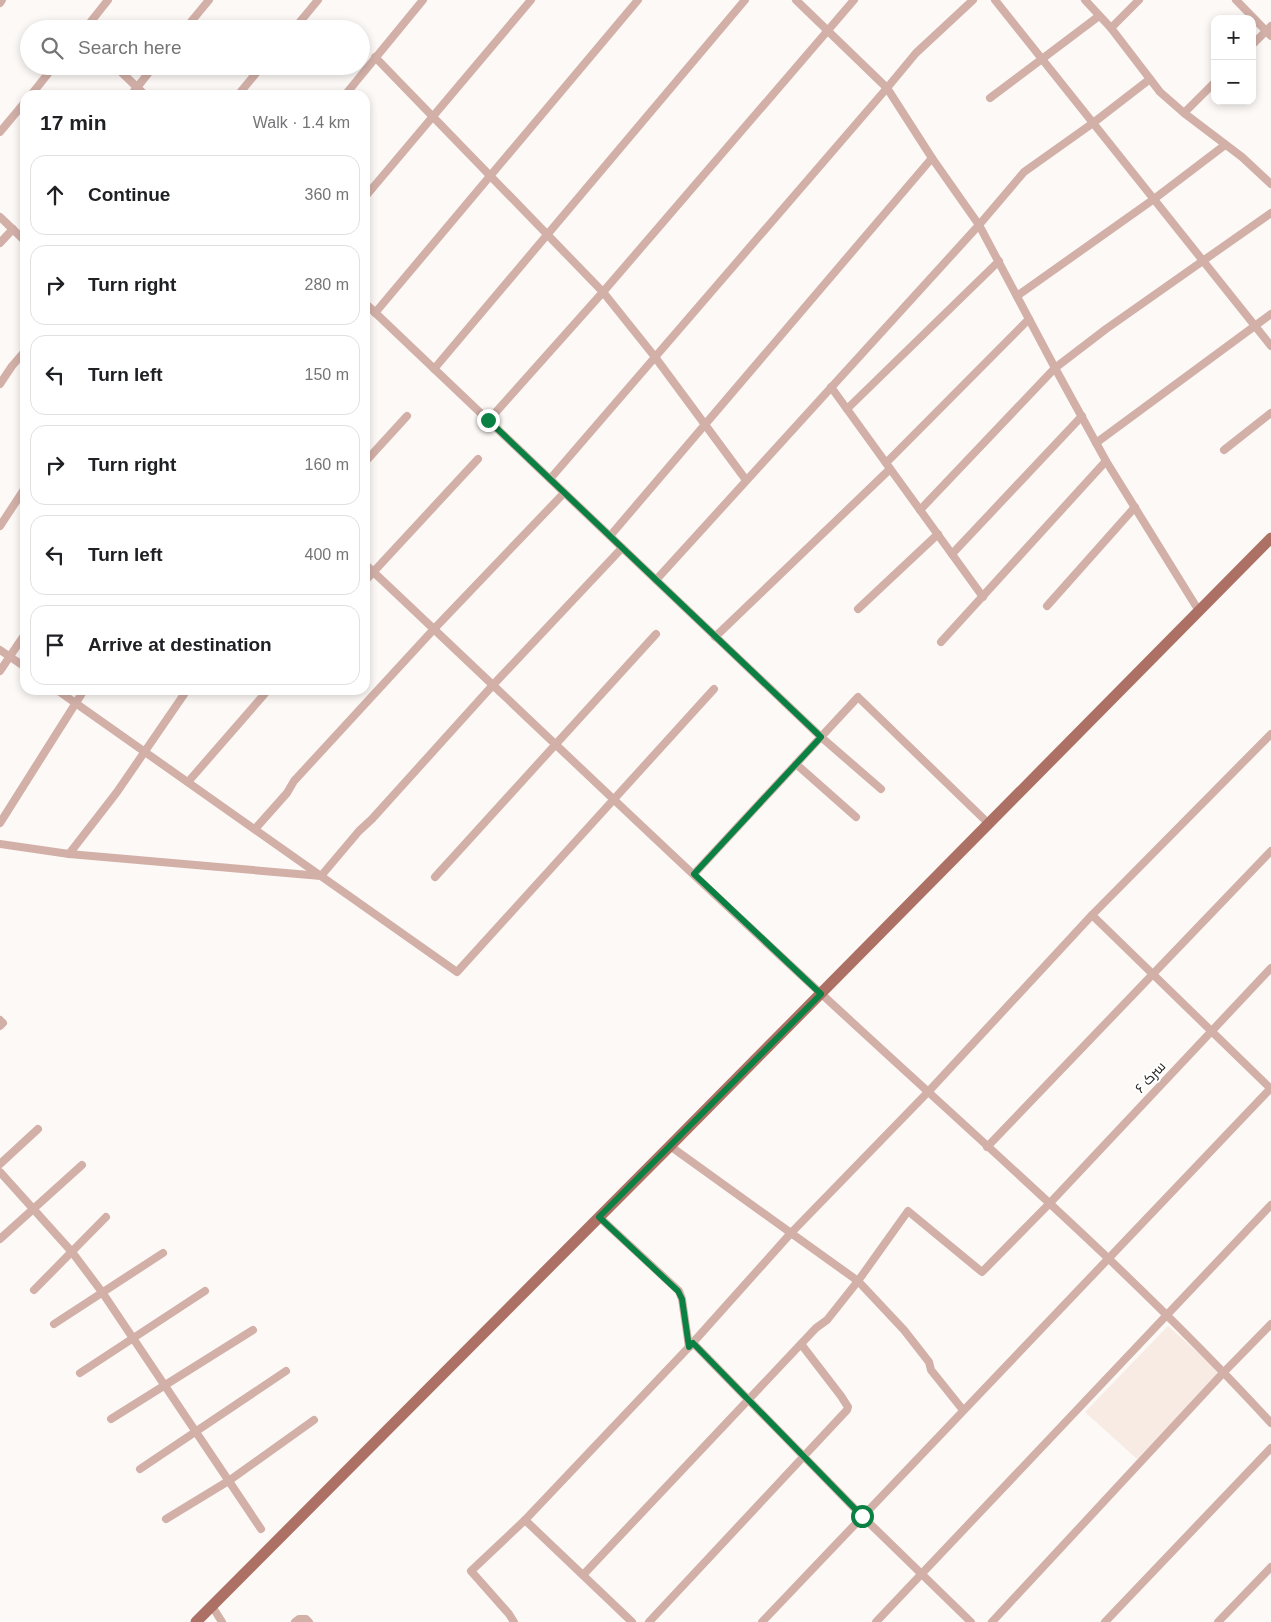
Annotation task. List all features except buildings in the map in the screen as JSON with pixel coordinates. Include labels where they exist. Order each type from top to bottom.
[{"type":"main road","points":[[196,1622],[821,994],[1271,538]]},
{"type":"street","points":[[92,20],[108,0]]},
{"type":"street","points":[[192,20],[209,0]]},
{"type":"street","points":[[301,20],[318,0]]},
{"type":"street","points":[[370,64],[423,0]]},
{"type":"street","points":[[370,191],[531,0]]},
{"type":"street","points":[[375,313],[638,0]]},
{"type":"street","points":[[434,369],[745,0]]},
{"type":"street","points":[[796,0],[887,88],[932,158],[979,225],[1106,461],[1199,611]]},
{"type":"street","points":[[488,420],[604,292],[854,0]]},
{"type":"street","points":[[550,479],[916,53],[973,0]]},
{"type":"street","points":[[995,0],[1271,346]]},
{"type":"street","points":[[1085,0],[1111,28],[1160,92],[1270,181]]},
{"type":"street","points":[[1111,28],[1139,0]]},
{"type":"street","points":[[1236,0],[1269,31],[1256,42]]},
{"type":"street","points":[[990,98],[1041,58],[1100,16]]},
{"type":"street","points":[[375,57],[604,292],[655,357],[746,480]]},
{"type":"street","points":[[34,90],[47,75]]},
{"type":"street","points":[[124,75],[139,90]]},
{"type":"street","points":[[137,88],[147,75]]},
{"type":"street","points":[[242,90],[255,75]]},
{"type":"street","points":[[350,90],[361,75]]},
{"type":"street","points":[[656,580],[979,225],[1024,172],[1093,123],[1150,79]]},
{"type":"street","points":[[1184,113],[1211,86]]},
{"type":"street","points":[[0,132],[20,108]]},
{"type":"street","points":[[1017,296],[1154,199],[1225,145]]},
{"type":"street","points":[[610,536],[932,158]]},
{"type":"street","points":[[920,510],[1055,368],[1271,213]]},
{"type":"street","points":[[0,217],[12,229],[20,233]]},
{"type":"street","points":[[0,243],[12,229]]},
{"type":"street","points":[[847,409],[999,261]]},
{"type":"street","points":[[370,308],[821,737],[881,789]]},
{"type":"street","points":[[1096,442],[1271,314]]},
{"type":"street","points":[[715,636],[888,466],[1030,319]]},
{"type":"street","points":[[0,384],[20,358]]},
{"type":"street","points":[[831,387],[983,597]]},
{"type":"street","points":[[1224,450],[1271,413]]},
{"type":"street","points":[[370,457],[407,416]]},
{"type":"street","points":[[952,554],[1082,416]]},
{"type":"street","points":[[370,576],[478,459]]},
{"type":"street","points":[[941,642],[1106,461]]},
{"type":"street","points":[[255,830],[287,793],[294,781],[434,629],[564,493]]},
{"type":"street","points":[[0,526],[20,496]]},
{"type":"street","points":[[1047,606],[1135,507]]},
{"type":"street","points":[[858,609],[938,534]]},
{"type":"street","points":[[321,876],[359,831],[622,548]]},
{"type":"street","points":[[370,568],[821,994],[1108,1258],[1167,1314],[1271,1423]]},
{"type":"street","points":[[435,877],[656,634]]},
{"type":"street","points":[[0,671],[20,642]]},
{"type":"street","points":[[0,650],[20,664]]},
{"type":"street","points":[[64,695],[458,972],[714,689]]},
{"type":"street","points":[[0,823],[81,695]]},
{"type":"street","points":[[69,854],[117,792],[184,695]]},
{"type":"street","points":[[188,782],[264,695]]},
{"type":"street","points":[[694,874],[858,698],[989,824]]},
{"type":"street","points":[[514,1622],[510,1614],[470,1572],[525,1520],[691,1345],[791,1233],[928,1092],[1092,916],[1271,734]]},
{"type":"street","points":[[796,764],[856,816]]},
{"type":"street","points":[[2,846],[69,854],[321,876]]},
{"type":"street","points":[[988,1147],[1152,973],[1271,851]]},
{"type":"street","points":[[762,1622],[1271,1089],[1092,916]]},
{"type":"street","name":"سرک ۶","points":[[858,1280],[908,1211],[982,1272],[1049,1204],[1271,968]]},
{"type":"street","points":[[0,1020],[3,1023],[0,1026]]},
{"type":"street","points":[[0,1164],[38,1129]]},
{"type":"street","points":[[670,1146],[858,1280],[904,1330],[929,1362],[931,1370],[963,1410]]},
{"type":"street","points":[[0,1239],[82,1165]]},
{"type":"street","points":[[0,1172],[72,1252],[102,1292],[261,1528]]},
{"type":"street","points":[[876,1622],[1271,1205]]},
{"type":"street","points":[[34,1290],[106,1217]]},
{"type":"street","points":[[599,1217],[678,1291],[682,1299],[691,1345],[749,1399],[804,1458],[971,1622]]},
{"type":"street","points":[[54,1324],[163,1253]]},
{"type":"street","points":[[583,1575],[801,1344],[826,1320],[858,1280]]},
{"type":"street","points":[[80,1373],[205,1291]]},
{"type":"street","points":[[992,1622],[1224,1372],[1271,1324]]},
{"type":"street","points":[[111,1419],[253,1330]]},
{"type":"street","points":[[650,1622],[804,1458],[848,1407],[801,1344]]},
{"type":"street","points":[[140,1468],[286,1371]]},
{"type":"street","points":[[166,1519],[230,1480],[314,1420]]},
{"type":"street","points":[[1104,1622],[1271,1448]]},
{"type":"street","points":[[525,1520],[632,1622]]},
{"type":"street","points":[[1218,1622],[1271,1567]]},
{"type":"street","points":[[212,1606],[222,1622]]},
{"type":"street","points":[[295,1622],[299,1619],[306,1619],[309,1622]]},
{"type":"shaded area","points":[[1168,1326],[1220,1372],[1137,1459],[1085,1412]]},
{"type":"route","points":[[488,420],[821,737],[694,874],[821,994],[599,1217],[678,1291],[682,1299],[689,1347],[693,1343],[862,1516]]}]
